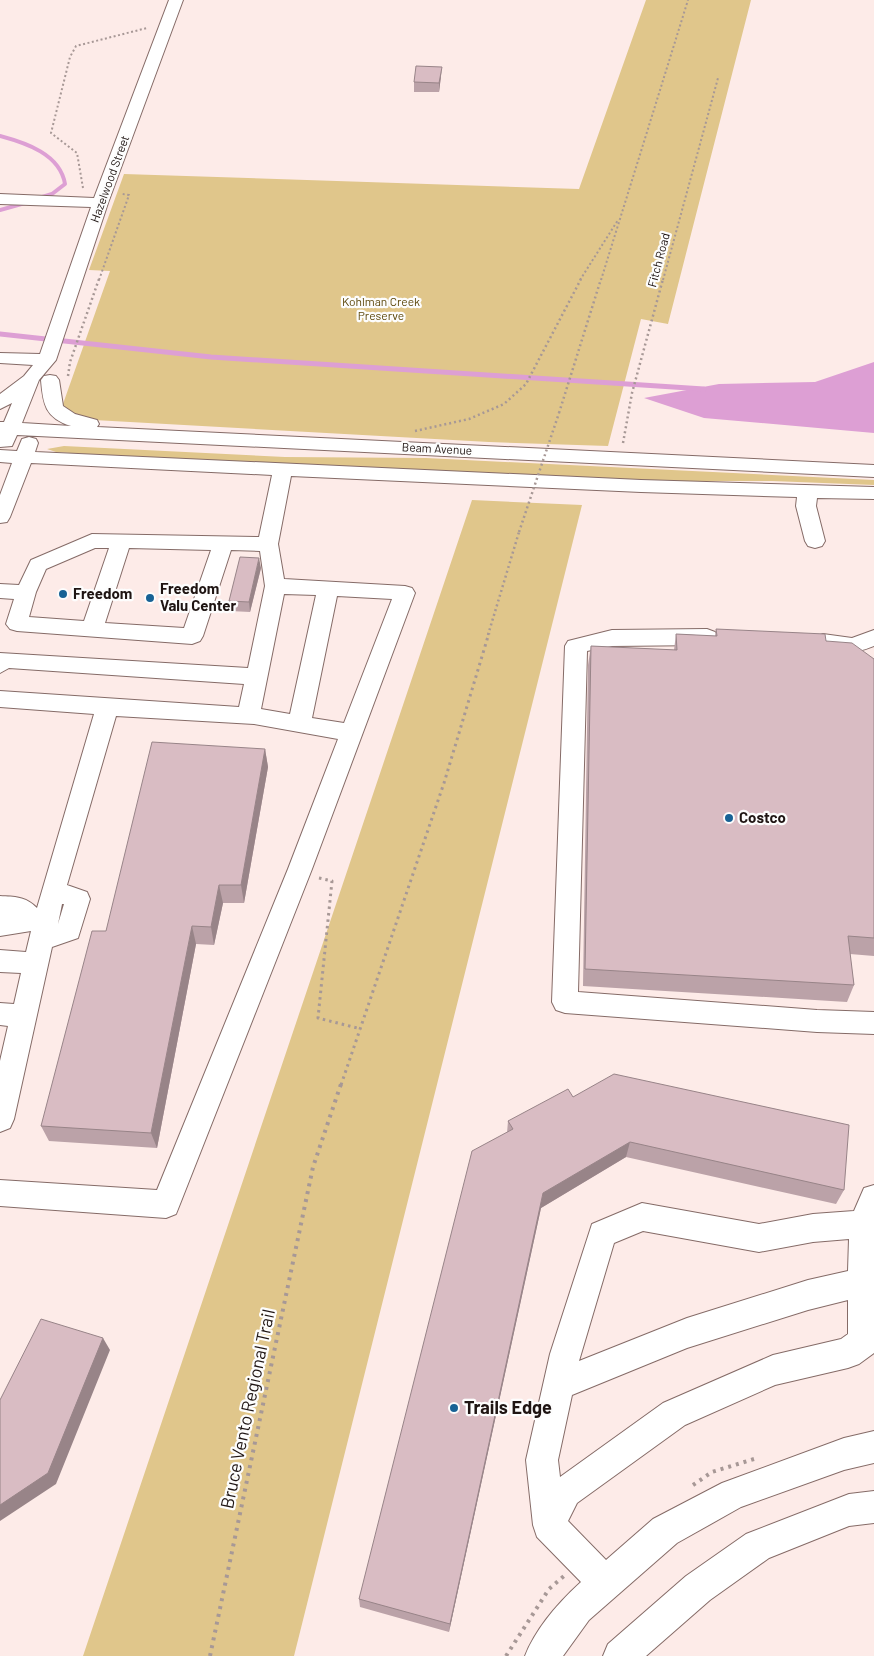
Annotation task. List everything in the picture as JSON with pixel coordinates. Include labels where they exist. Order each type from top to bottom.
[{"type":"street","name":"Hazelwood Street","points":[[0,455],[6,428],[31,379],[47,360],[100,203],[176,0]]},
{"type":"street","points":[[0,199],[100,203]]},
{"type":"street","points":[[0,358],[47,360]]},
{"type":"street","name":"Hazelwood Street","points":[[0,517],[12,492],[50,380],[47,360]]},
{"type":"street","points":[[0,403],[31,379]]},
{"type":"street","points":[[50,380],[53,405],[65,417],[82,424],[203,430],[250,440]]},
{"type":"street","name":"Beam Avenue","points":[[6,428],[874,471]]},
{"type":"street","name":"Beam Avenue","points":[[0,455],[641,486],[874,493]]},
{"type":"street","points":[[248,716],[275,586],[268,544],[283,469]]},
{"type":"street","points":[[808,490],[806,506],[815,541]]},
{"type":"street","points":[[223,543],[192,636],[17,624],[26,592],[38,565],[92,541],[121,541],[223,543],[268,544]]},
{"type":"street","points":[[92,629],[121,541]]},
{"type":"street","points":[[0,1193],[166,1204],[298,874],[405,593],[275,586]]},
{"type":"street","points":[[299,724],[328,589]]},
{"type":"street","points":[[0,591],[26,592]]},
{"type":"street","points":[[726,637],[612,638],[576,646],[565,1002],[817,1021],[874,1023]]},
{"type":"street","points":[[853,646],[874,638]]},
{"type":"street","points":[[802,641],[830,642],[853,646],[874,661]]},
{"type":"street","points":[[0,665],[2,660],[257,677]]},
{"type":"street","points":[[0,698],[107,707]]},
{"type":"street","points":[[0,961],[38,935],[69,931],[78,899],[53,890]]},
{"type":"street","points":[[0,906],[20,907],[38,935]]},
{"type":"street","points":[[0,926],[15,926],[38,935]]},
{"type":"street","points":[[0,1118],[12,1015],[38,935]]},
{"type":"street","points":[[549,1524],[566,1492],[674,1414],[773,1370],[848,1353],[863,1342],[864,1282],[869,1211],[813,1228],[759,1238],[642,1217],[602,1234],[565,1354],[542,1460],[549,1524],[605,1583]]},
{"type":"street","points":[[558,1385],[687,1333],[808,1295],[864,1282]]},
{"type":"street","points":[[542,1656],[577,1608],[665,1531],[732,1494],[844,1454],[874,1447]]},
{"type":"street","points":[[620,1656],[698,1588],[758,1546],[849,1510],[874,1507]]},
{"type":"lane","points":[[53,890],[107,707],[248,716],[352,733]]},
{"type":"path","points":[[409,432],[469,419],[504,404],[526,384],[574,289],[618,220],[688,0]]},
{"type":"path","name":"Fitch Road","points":[[622,448],[632,393],[718,78]]},
{"type":"path","name":"Bruce Vento Regional Trail","points":[[210,1656],[313,1167],[444,783],[519,532],[618,220]]},
{"type":"path","points":[[298,874],[332,880],[318,1018],[361,1029]]},
{"type":"green space","name":"Kohlman Creek Preserve","points":[[646,0],[751,0],[668,324],[641,319],[608,446],[489,442],[58,418],[110,271],[89,270],[124,174],[579,189]]},
{"type":"green space","points":[[64,446],[285,457],[426,458],[874,480],[874,485],[772,481],[669,481],[85,454],[56,452],[47,449]]},
{"type":"green space","points":[[472,500],[582,505],[294,1656],[83,1656]]},
{"type":"shaded area","points":[[874,362],[874,433],[704,418],[644,398],[719,384],[815,382]]},
{"type":"building","points":[[416,66],[442,67],[439,83],[414,82]]},
{"type":"building","points":[[240,557],[259,558],[249,602],[229,601]]},
{"type":"building","name":"Costco","points":[[716,629],[825,634],[826,641],[852,643],[874,659],[874,938],[848,936],[854,985],[585,969],[591,646],[677,650],[676,634],[717,636]]},
{"type":"building","points":[[152,742],[265,749],[241,885],[219,885],[211,927],[192,926],[151,1133],[41,1126],[92,931],[106,931]]},
{"type":"building","name":"Trails Edge","points":[[614,1074],[849,1125],[844,1190],[630,1142],[543,1193],[450,1624],[359,1599],[472,1151],[513,1129],[508,1121],[568,1089],[573,1097]]},
{"type":"building","points":[[41,1319],[103,1338],[48,1473],[0,1505],[0,1400]]},
{"type":"waterway","points":[[0,136],[31,146],[40,151],[49,157],[62,174],[65,184],[52,194],[39,198]]},
{"type":"waterway","points":[[0,210],[25,203]]},
{"type":"waterway","points":[[0,334],[211,357],[704,389]]},
{"type":"place","name":"Freedom","points":[[63,594]]},
{"type":"place","name":"Freedom Valu Center","points":[[150,598]]},
{"type":"place","name":"Costco","points":[[729,818]]},
{"type":"place","name":"Trails Edge","points":[[454,1408]]}]
